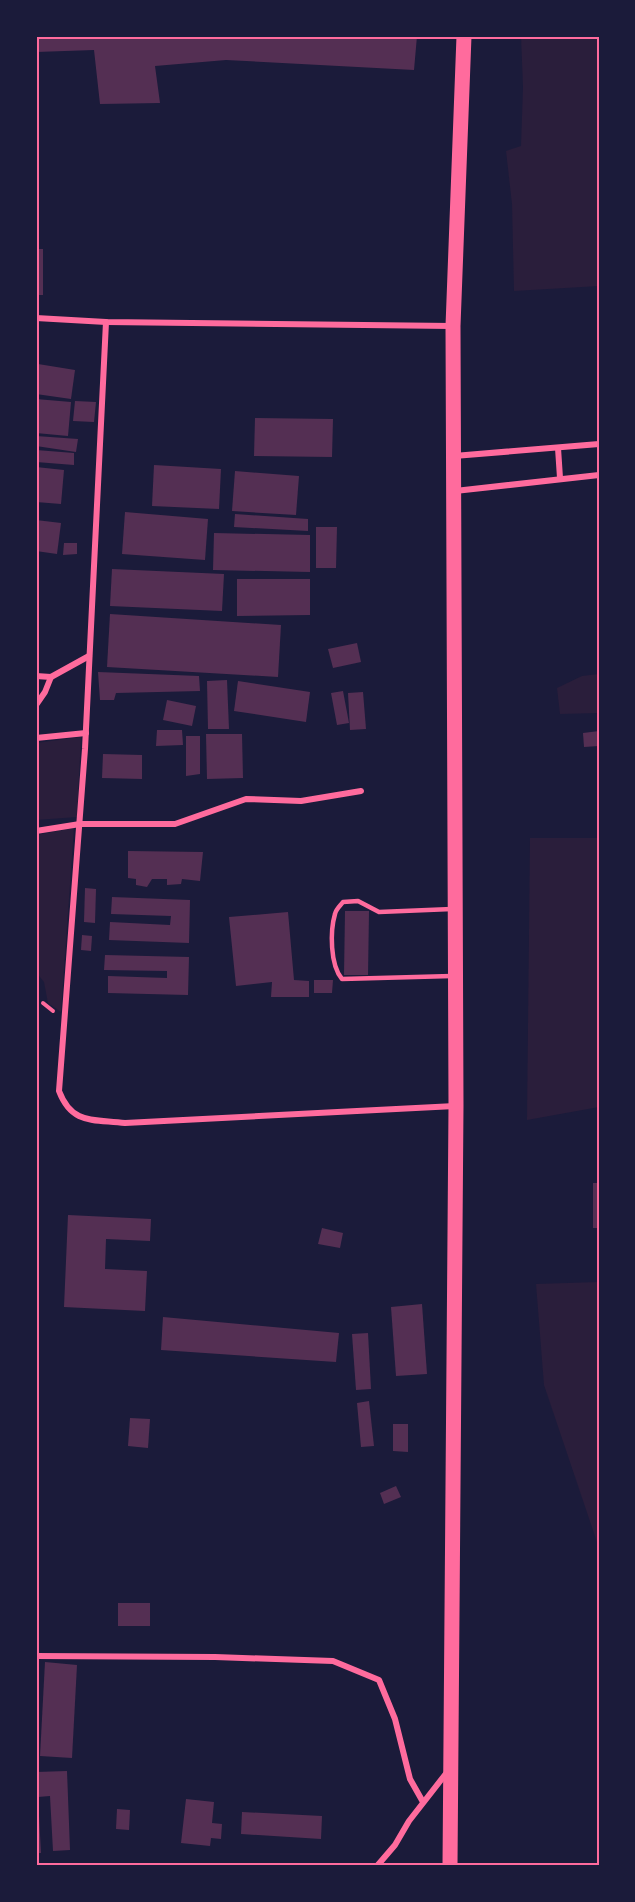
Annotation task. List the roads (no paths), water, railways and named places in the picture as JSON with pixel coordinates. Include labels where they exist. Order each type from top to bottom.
[{"type":"highway","points":[[450,1866],[456,1106],[453,326],[464,36]]},
{"type":"street","points":[[36,318],[106,322],[453,326]]},
{"type":"street","points":[[106,322],[86,733],[59,1091],[65,1108],[76,1116],[125,1123],[456,1106]]},
{"type":"street","points":[[454,456],[599,444]]},
{"type":"street","points":[[558,448],[560,478]]},
{"type":"street","points":[[455,491],[599,475]]},
{"type":"street","points":[[36,676],[51,676],[89,656]]},
{"type":"street","points":[[36,705],[45,692],[51,676]]},
{"type":"street","points":[[36,738],[86,733]]},
{"type":"street","points":[[36,831],[80,824],[175,824],[246,799],[301,801],[362,791]]},
{"type":"street","points":[[36,1656],[215,1657],[333,1661],[379,1680],[395,1719],[410,1779],[423,1802]]},
{"type":"street","points":[[377,1866],[395,1845],[409,1821],[451,1767]]},
{"type":"lane","points":[[454,909],[378,912],[358,901],[343,902],[335,912],[333,948],[337,972],[342,979],[455,976]]}]
